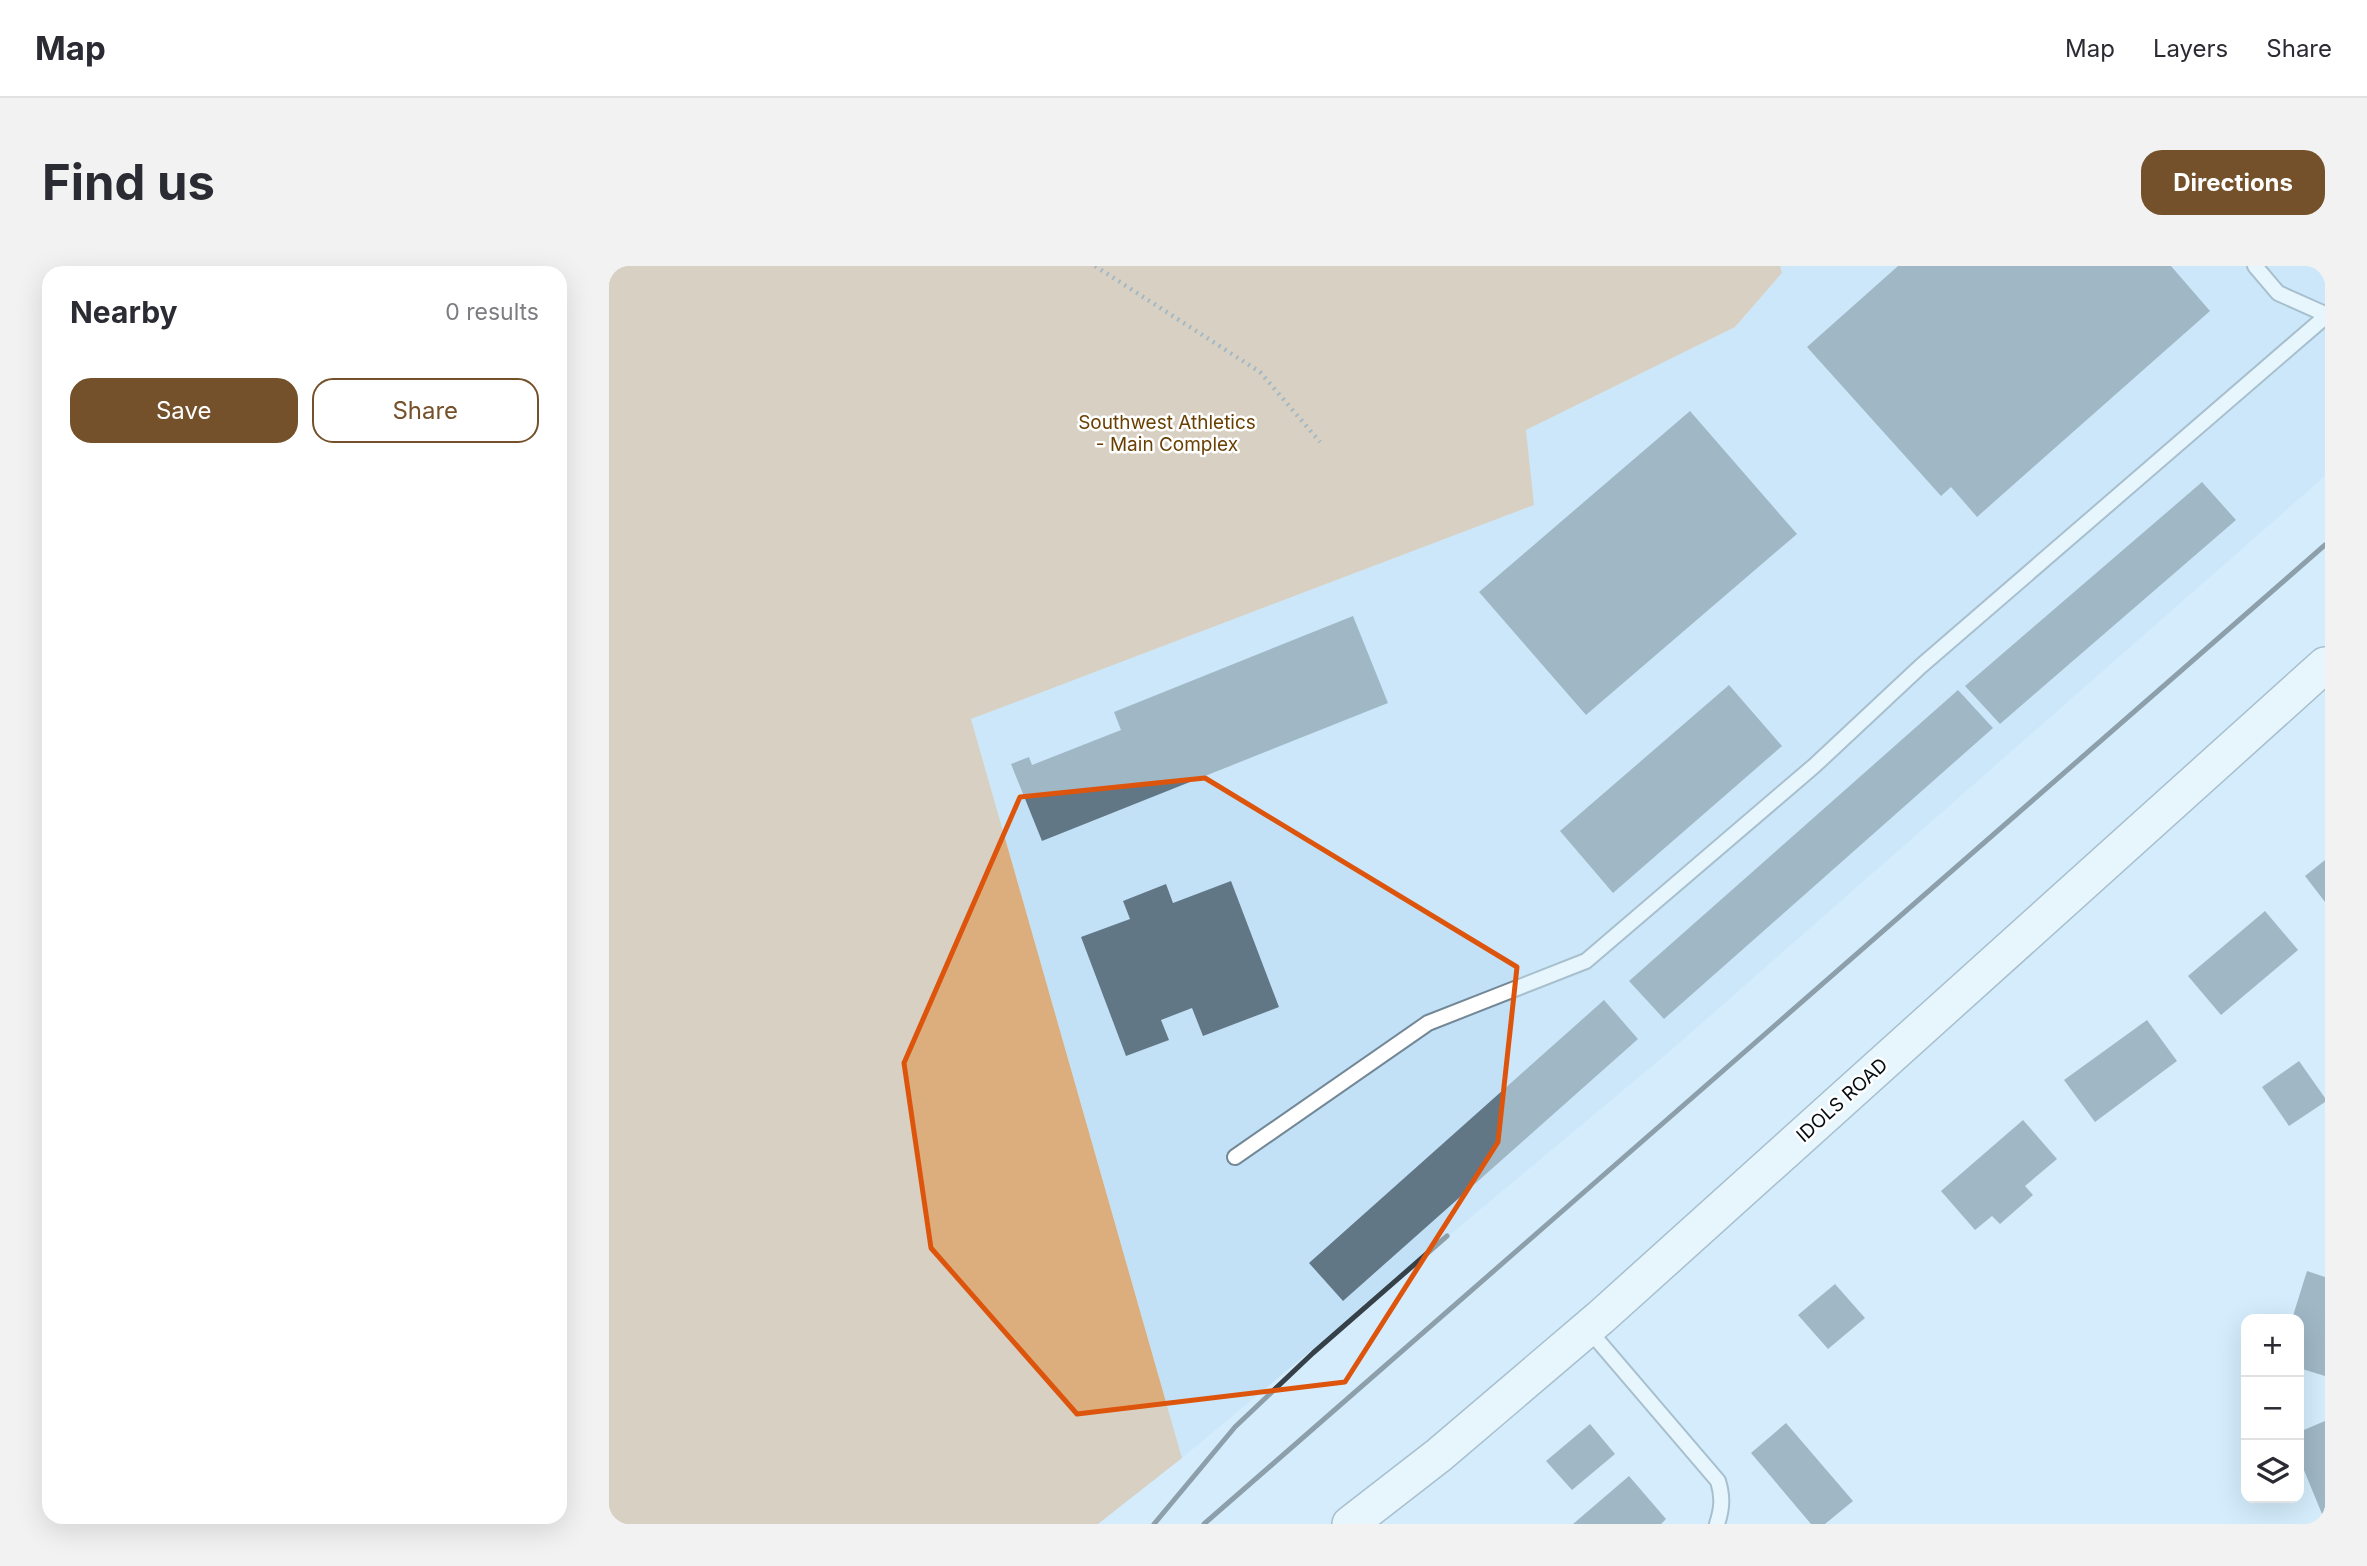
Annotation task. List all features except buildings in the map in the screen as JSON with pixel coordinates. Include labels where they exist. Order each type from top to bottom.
[{"type":"street","name":"IDOLS ROAD","points":[[1350,1524],[1439,1455],[1587,1328],[2325,665]]},
{"type":"lane","points":[[1235,1157],[1428,1023],[1586,961],[1814,766],[1921,666],[2325,316],[2278,293],[2255,266]]},
{"type":"lane","points":[[1587,1328],[1718,1481],[1722,1492],[1722,1509],[1717,1524]]},
{"type":"path","points":[[1095,266],[1260,372],[1320,442]]},
{"type":"highlighted area","points":[[1205,778],[1517,967],[1498,1142],[1345,1382],[1077,1414],[931,1248],[904,1063],[1020,797]]},
{"type":"shaded area","points":[[1780,266],[2325,266],[2325,476],[1669,1052],[1182,1458],[971,719],[1533,505],[1526,430],[1735,327],[1781,274]]},
{"type":"green space","name":"Southwest Athletics - Main Complex","points":[[609,266],[1780,266],[1782,273],[1735,327],[1526,430],[1534,505],[971,719],[1182,1458],[1098,1524],[609,1524]]},
{"type":"railway","points":[[1204,1524],[2325,545]]},
{"type":"railway","points":[[1154,1524],[1235,1427],[1313,1353],[1447,1236]]}]
